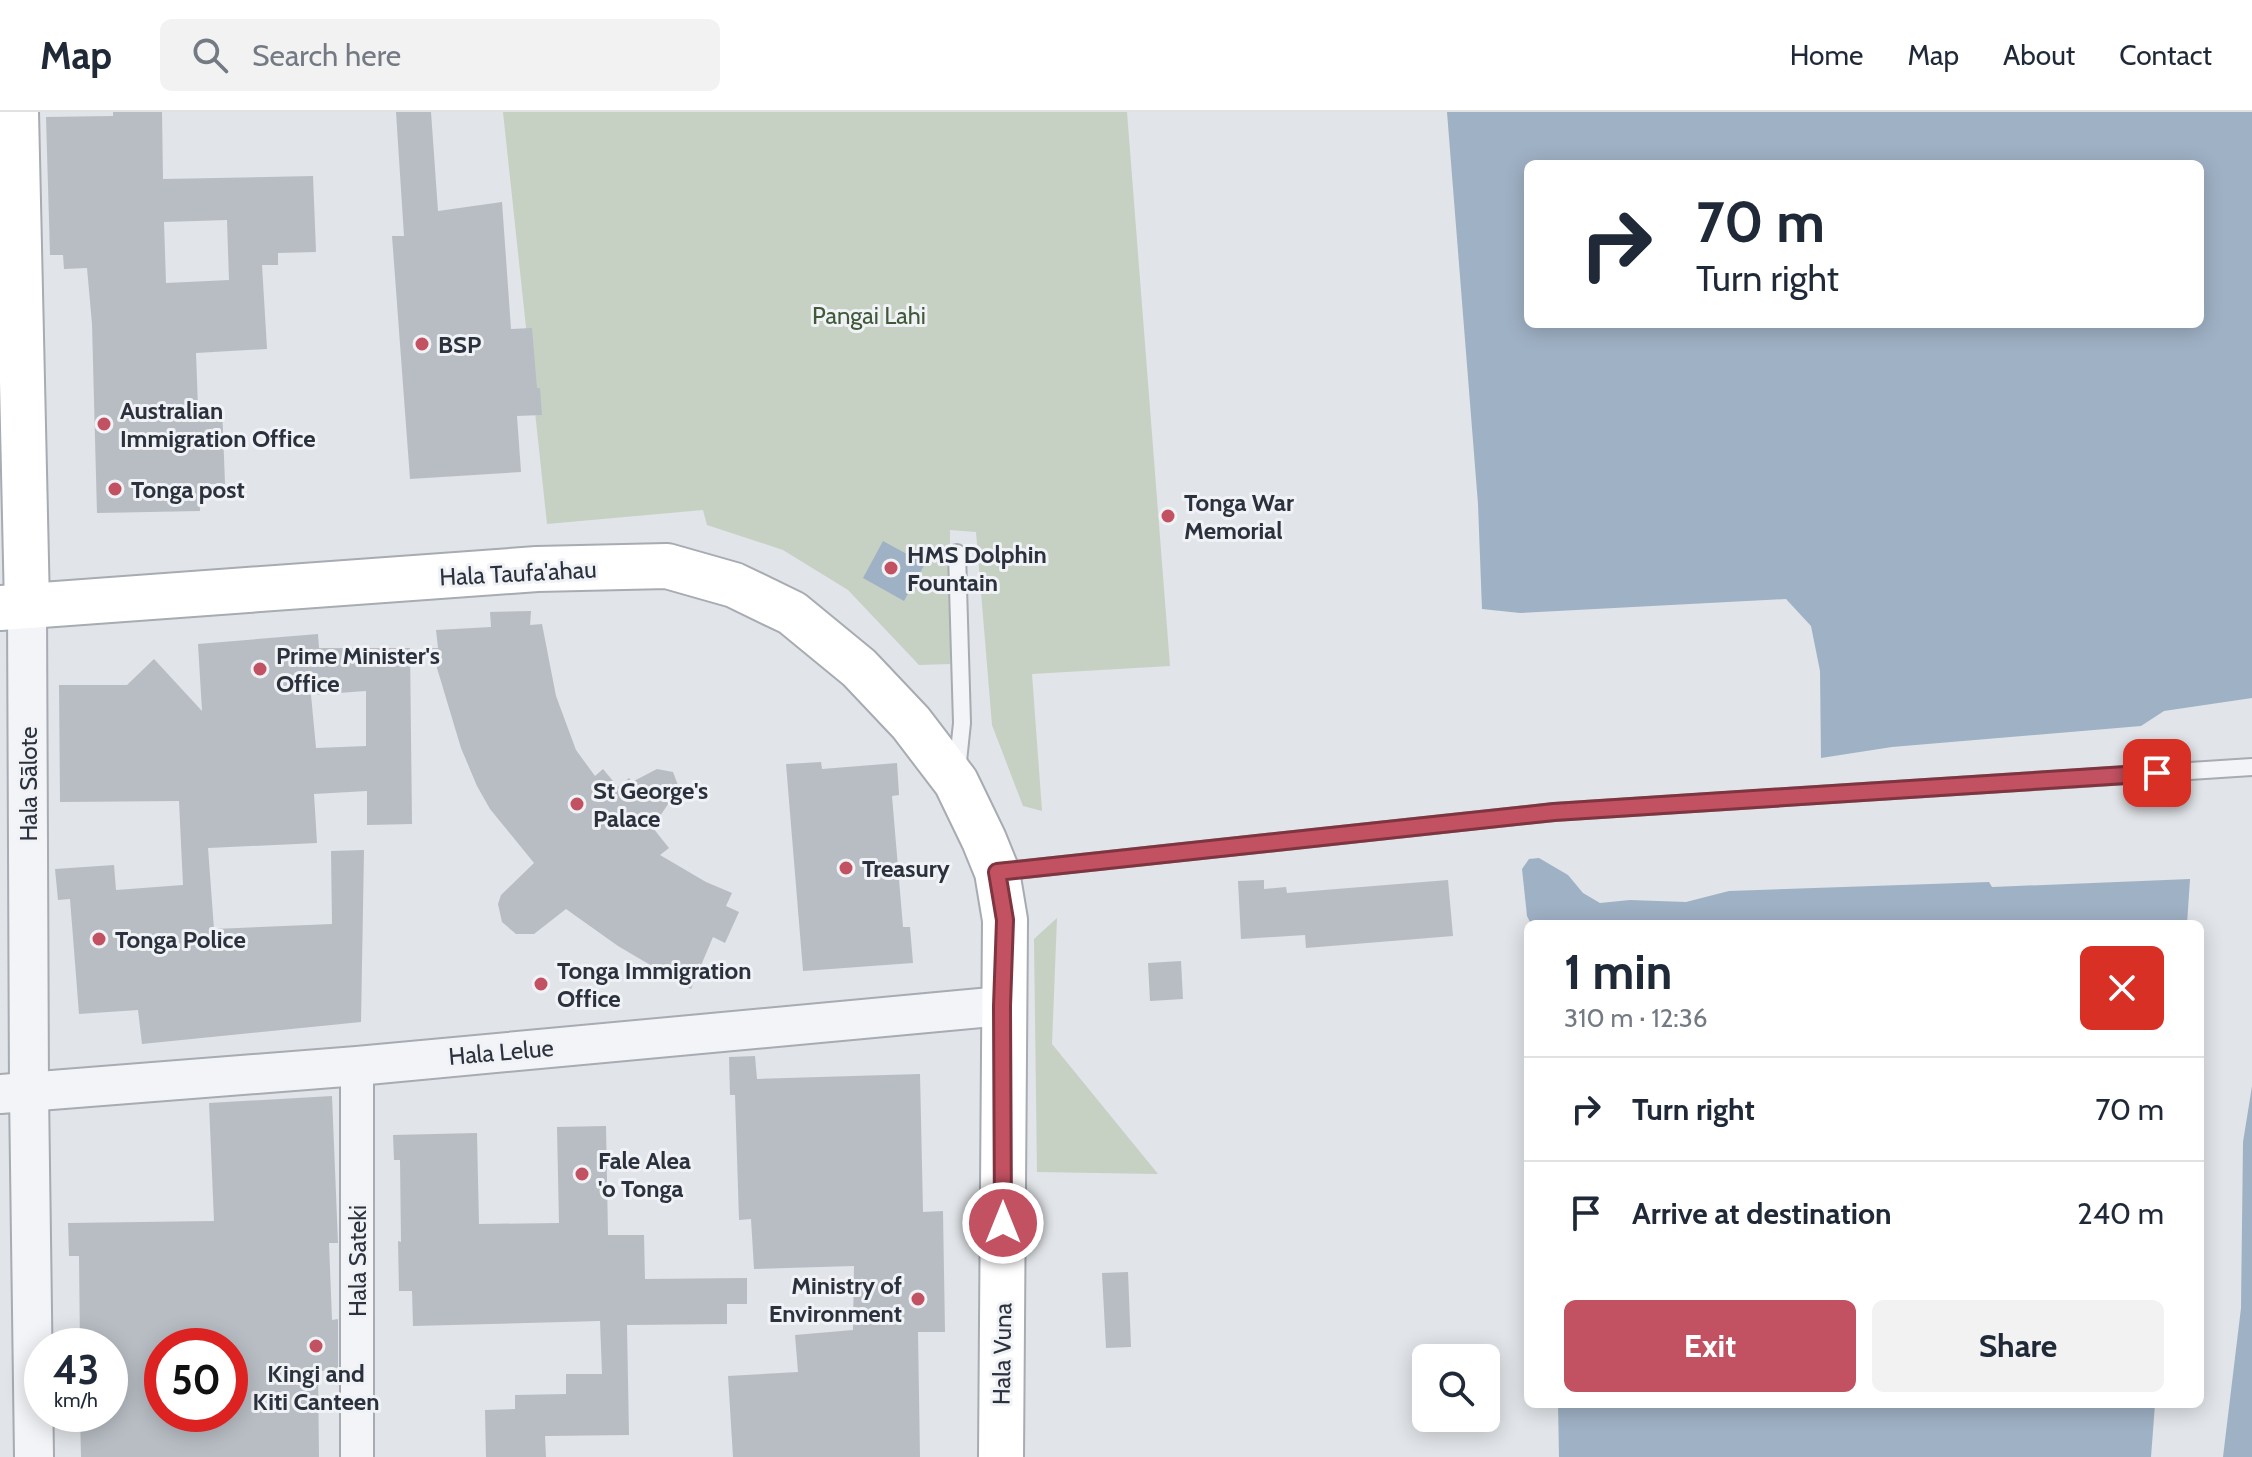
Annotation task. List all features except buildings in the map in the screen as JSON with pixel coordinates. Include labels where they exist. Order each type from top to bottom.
[{"type":"main road","name":"Hala Sālote","points":[[14,607],[16,112]]},
{"type":"main road","name":"Hala Taufa'ahau","points":[[14,607],[537,569],[667,566],[734,585],[792,613],[859,668],[911,723],[956,782]]},
{"type":"main road","name":"Hala Vuna","points":[[956,782],[997,872],[1005,920],[1001,1457]]},
{"type":"street","name":"Hala Sālote","points":[[14,607],[15,1093],[34,1457]]},
{"type":"street","name":"Hala Lelue","points":[[15,1093],[357,1066],[1002,1006]]},
{"type":"street","name":"Hala Sateki","points":[[357,1066],[357,1457]]},
{"type":"lane","points":[[956,782],[962,723],[957,553]]},
{"type":"lane","points":[[997,872],[1554,812],[2252,767]]},
{"type":"green space","name":"Pangai Lahi","points":[[503,112],[1127,112],[1170,666],[1032,674],[1042,811],[1023,806],[992,725],[976,532],[950,530],[950,664],[919,665],[848,590],[783,550],[707,525],[703,510],[547,524]]},
{"type":"green space","points":[[1057,918],[1052,1044],[1158,1174],[1037,1172],[1034,939]]},
{"type":"water","points":[[1447,112],[2252,112],[2252,698],[2164,711],[2141,726],[1892,747],[1821,758],[1820,671],[1811,626],[1786,599],[1520,613],[1482,609],[1478,504]]},
{"type":"water","points":[[883,541],[925,564],[904,601],[863,578]]},
{"type":"water","points":[[1539,858],[1568,875],[1583,893],[1600,903],[1630,900],[1686,902],[1729,891],[1989,882],[1992,887],[2190,879],[2187,920],[1529,920],[1522,869],[1529,859]]},
{"type":"water","points":[[2252,1086],[2252,1457],[2223,1457],[2241,1308],[2243,1142]]},
{"type":"water","points":[[1558,1408],[2155,1408],[2151,1457],[1559,1457]]},
{"type":"place","name":"BSP","points":[[422,344]]},
{"type":"place","name":"Australian Immigration Office","points":[[104,424]]},
{"type":"place","name":"Tonga post","points":[[115,489]]},
{"type":"place","name":"Tonga War Memorial","points":[[1168,516]]},
{"type":"place","name":"HMS Dolphin Fountain","points":[[891,568]]},
{"type":"place","name":"Prime Minister's Office","points":[[260,669]]},
{"type":"place","name":"St George's Palace","points":[[577,804]]},
{"type":"place","name":"Treasury","points":[[846,868]]},
{"type":"place","name":"Tonga Police","points":[[99,939]]},
{"type":"place","name":"Tonga Immigration Office","points":[[541,984]]},
{"type":"place","name":"Fale Alea 'o Tonga","points":[[582,1174]]},
{"type":"place","name":"Ministry of Environment","points":[[918,1299]]},
{"type":"place","name":"Kingi and Kiti Canteen","points":[[316,1346]]},
{"type":"route","points":[[1003,1223],[1002,1006],[1005,920],[997,872],[1554,812],[2157,773]]}]
